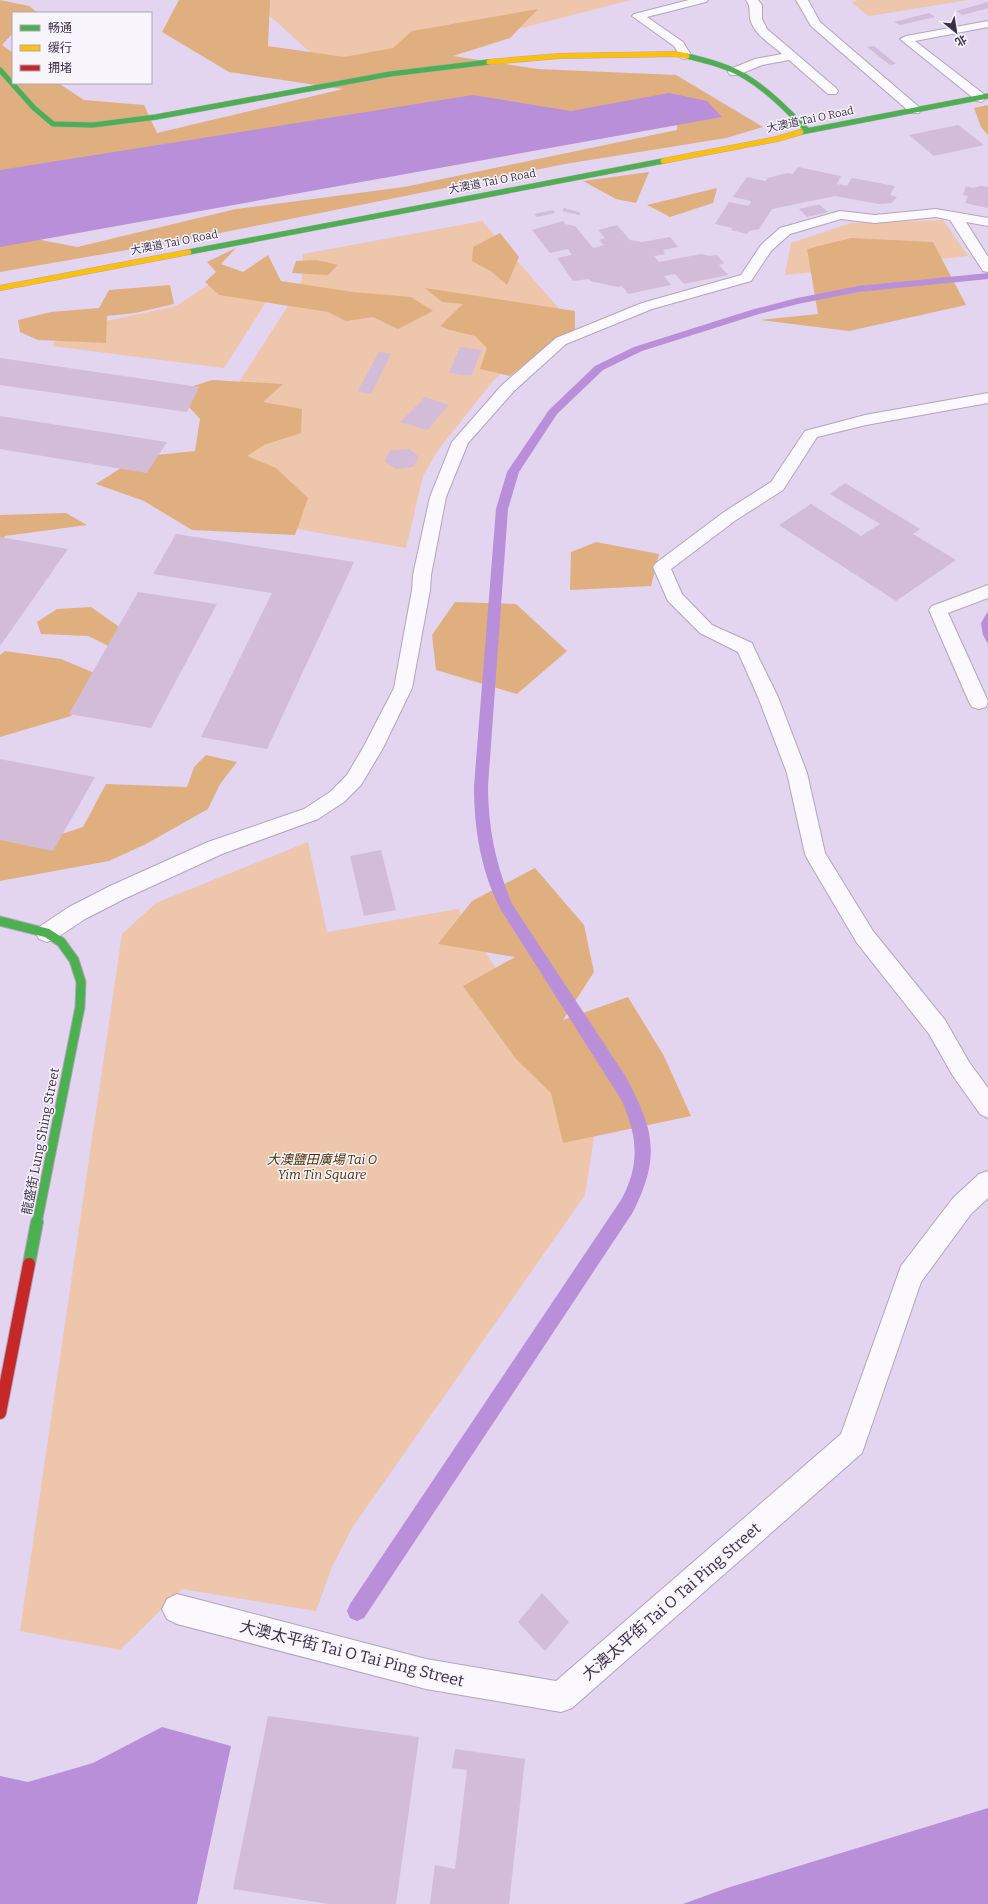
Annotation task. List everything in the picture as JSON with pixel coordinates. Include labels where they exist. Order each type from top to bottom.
[{"type":"street","points":[[685,55],[679,44],[638,16],[702,0]]},
{"type":"street","points":[[752,0],[756,5],[756,20],[762,31],[832,91]]},
{"type":"street","points":[[802,0],[815,24],[915,110]]},
{"type":"street","points":[[984,97],[906,39],[988,24]]},
{"type":"street","points":[[13,84],[34,108],[53,124],[93,125],[156,117],[390,74],[521,58],[614,54],[677,54],[705,60],[750,79],[768,93],[807,130]]},
{"type":"street","points":[[734,72],[759,62],[790,56]]},
{"type":"street","points":[[0,70],[12,83]]},
{"type":"street","name":"大澳道 Tai O Road","points":[[0,288],[777,139],[807,130],[984,97]]},
{"type":"street","points":[[47,933],[78,913],[118,892],[208,851],[311,814],[337,798],[354,780],[373,748],[403,688],[421,590],[422,575],[438,497],[460,442],[508,388],[561,341],[647,306],[746,278],[766,248],[785,231],[840,215],[875,219],[936,213],[988,222]]},
{"type":"street","points":[[955,216],[987,266]]},
{"type":"street","points":[[988,398],[865,420],[811,434],[777,486],[730,516],[662,567],[674,597],[706,629],[745,648],[768,697],[797,773],[815,854],[864,937],[937,1027],[961,1068],[988,1107]]},
{"type":"street","points":[[980,702],[938,610],[988,592]]},
{"type":"street","name":"龍盛街 Lung Shing Street","points":[[0,921],[47,933],[61,942],[74,960],[81,982],[80,1007],[0,1413]]},
{"type":"street","name":"大澳太平街 Tai O Tai Ping Street","points":[[177,1609],[426,1674],[561,1697],[852,1443],[910,1275],[962,1206],[988,1182]]},
{"type":"green space","points":[[252,0],[631,0],[498,34],[332,72]]},
{"type":"green space","points":[[857,0],[968,0],[869,16],[852,3]]},
{"type":"green space","points":[[943,220],[968,256],[785,275],[791,243],[851,223]]},
{"type":"green space","points":[[482,221],[563,313],[538,342],[493,381],[438,450],[423,476],[406,548],[160,505],[295,295],[302,280],[303,254]]},
{"type":"green space","points":[[208,285],[273,291],[224,368],[52,346],[55,341],[97,323],[176,306]]},
{"type":"green space","name":"大澳鹽田廣場 Tai O Yim Tin Square","points":[[308,842],[327,932],[458,909],[573,1090],[594,1137],[585,1195],[352,1528],[332,1567],[316,1611],[182,1589],[120,1650],[20,1631],[122,934],[156,903]]},
{"type":"shaded area","points":[[0,0],[29,6],[37,12],[12,12],[12,34],[2,45],[12,52],[12,84],[60,84],[84,100],[144,105],[157,133],[343,89],[229,72],[162,32],[179,0],[270,0],[268,46],[344,57],[393,48],[412,31],[538,9],[510,38],[453,56],[538,69],[676,75],[763,127],[726,138],[565,164],[185,240],[0,272],[0,232],[77,247],[236,209],[404,187],[677,130],[678,112],[0,188]]},
{"type":"shaded area","points":[[669,93],[707,101],[722,117],[0,247],[0,170],[473,95],[571,111]]},
{"type":"shaded area","points":[[988,105],[988,135],[981,127],[974,108]]},
{"type":"shaded area","points":[[649,172],[636,203],[616,199],[583,181]]},
{"type":"shaded area","points":[[717,188],[713,203],[670,217],[647,205]]},
{"type":"shaded area","points":[[500,233],[519,257],[507,285],[492,272],[472,261],[473,247]]},
{"type":"shaded area","points":[[851,238],[933,242],[966,305],[849,331],[760,320],[818,314],[807,249]]},
{"type":"shaded area","points":[[236,248],[221,264],[243,272],[268,255],[281,281],[353,292],[411,297],[433,311],[398,329],[373,317],[346,321],[328,312],[219,295],[205,282],[216,272],[207,262]]},
{"type":"shaded area","points":[[317,260],[338,265],[328,275],[292,273],[296,261]]},
{"type":"shaded area","points":[[170,285],[174,304],[135,313],[107,316],[106,343],[38,340],[20,332],[18,320],[51,312],[99,308],[109,290]]},
{"type":"shaded area","points":[[425,288],[575,311],[575,330],[545,348],[510,376],[480,369],[487,348],[475,336],[440,326],[463,304],[442,302]]},
{"type":"shaded area","points":[[212,380],[283,384],[263,402],[302,409],[301,433],[264,445],[247,456],[276,468],[308,498],[295,535],[192,530],[144,501],[96,484],[138,457],[195,451],[200,419],[175,392]]},
{"type":"shaded area","points":[[66,513],[87,525],[5,536],[0,546],[0,515]]},
{"type":"shaded area","points":[[596,542],[659,554],[651,586],[570,590],[571,552]]},
{"type":"shaded area","points":[[455,602],[516,604],[567,651],[517,694],[436,670],[432,635]]},
{"type":"shaded area","points":[[91,607],[132,636],[123,653],[88,636],[41,634],[37,622],[57,609]]},
{"type":"shaded area","points":[[988,611],[988,644],[983,635],[981,623]]},
{"type":"shaded area","points":[[5,651],[61,659],[104,677],[71,716],[0,737],[0,655]]},
{"type":"shaded area","points":[[206,755],[237,762],[220,784],[208,809],[146,844],[109,861],[0,881],[0,831],[41,841],[83,827],[106,784],[187,787],[194,767]]},
{"type":"shaded area","points":[[535,868],[584,925],[594,972],[563,1020],[628,997],[664,1056],[691,1116],[563,1143],[551,1093],[516,1059],[463,986],[515,957],[438,944],[472,901]]},
{"type":"shaded area","points":[[162,1727],[231,1746],[197,1904],[0,1904],[0,1776],[28,1782],[93,1763]]},
{"type":"shaded area","points":[[988,1808],[988,1904],[683,1904],[727,1888]]},
{"type":"building","points":[[988,2],[988,8],[963,15],[956,11]]},
{"type":"building","points":[[929,13],[935,17],[900,25],[894,22]]},
{"type":"building","points":[[874,46],[896,64],[890,65],[867,47]]},
{"type":"building","points":[[958,125],[984,145],[934,156],[909,135]]},
{"type":"building","points":[[798,167],[841,176],[837,184],[847,186],[852,178],[895,186],[890,195],[897,197],[892,203],[879,204],[835,196],[772,209],[759,229],[749,231],[747,234],[731,230],[733,228],[715,224],[729,202],[749,206],[751,201],[733,197],[747,177],[765,181],[768,178],[787,173],[793,174]]},
{"type":"building","points":[[966,186],[972,188],[981,186],[988,187],[988,208],[965,203],[968,196],[963,195]]},
{"type":"building","points":[[820,205],[828,212],[807,217],[799,209]]},
{"type":"building","points":[[564,208],[581,213],[579,215],[562,211]]},
{"type":"building","points":[[553,210],[555,213],[537,217],[534,214]]},
{"type":"building","points":[[563,221],[565,224],[575,226],[593,248],[604,245],[599,240],[605,238],[598,230],[617,225],[630,240],[642,242],[670,237],[678,247],[663,250],[665,254],[654,256],[659,262],[701,254],[710,256],[717,255],[724,263],[719,265],[728,275],[684,284],[675,274],[664,276],[671,285],[628,294],[622,286],[617,287],[591,281],[589,279],[573,281],[557,258],[572,255],[568,249],[550,253],[532,230]]},
{"type":"building","points":[[460,347],[482,350],[471,376],[449,373]]},
{"type":"building","points":[[379,352],[391,354],[371,394],[357,392]]},
{"type":"building","points":[[0,358],[199,387],[187,412],[0,385]]},
{"type":"building","points":[[425,397],[449,405],[427,430],[400,422]]},
{"type":"building","points":[[0,416],[167,442],[147,473],[0,449]]},
{"type":"building","points":[[409,449],[419,457],[413,467],[396,469],[384,461],[391,450]]},
{"type":"building","points":[[845,483],[920,529],[913,534],[956,560],[896,601],[779,525],[811,504],[861,536],[880,524],[830,494]]},
{"type":"building","points":[[176,534],[354,562],[267,749],[201,737],[272,593],[153,574]]},
{"type":"building","points":[[0,537],[68,549],[0,646]]},
{"type":"building","points":[[138,592],[217,604],[151,728],[69,714]]},
{"type":"building","points":[[0,759],[95,777],[53,851],[0,840]]},
{"type":"building","points":[[381,850],[396,910],[364,916],[350,856]]},
{"type":"building","points":[[542,1593],[569,1622],[545,1651],[518,1622]]},
{"type":"building","points":[[268,1716],[419,1737],[396,1904],[329,1904],[233,1889]]},
{"type":"building","points":[[455,1749],[525,1759],[509,1904],[430,1904],[435,1865],[455,1869],[467,1770],[452,1768]]},
{"type":"waterway","points":[[357,1611],[627,1206],[636,1189],[641,1173],[643,1143],[640,1128],[628,1098],[620,1082],[506,906],[494,877],[486,848],[482,818],[481,786],[502,509],[513,472],[553,412],[599,368],[638,349],[755,312],[797,301],[858,289],[988,276]]},
{"type":"traffic: fast","points":[[687,56],[720,65],[745,76],[773,97],[807,130]]},
{"type":"traffic: fast","points":[[13,84],[34,108],[53,124],[93,125],[156,117],[390,74],[489,62]]},
{"type":"traffic: fast","points":[[0,70],[12,83]]},
{"type":"traffic: fast","points":[[801,132],[988,96]]},
{"type":"traffic: fast","points":[[189,252],[663,161]]},
{"type":"traffic: fast","points":[[0,921],[47,933],[61,942],[74,960],[81,982],[80,1007],[29,1264]]},
{"type":"traffic: slow","points":[[489,62],[536,57],[583,55],[677,54],[687,56]]},
{"type":"traffic: slow","points":[[663,161],[777,139],[801,132]]},
{"type":"traffic: slow","points":[[0,288],[189,252]]},
{"type":"traffic: jam","points":[[0,1413],[29,1264]]}]
